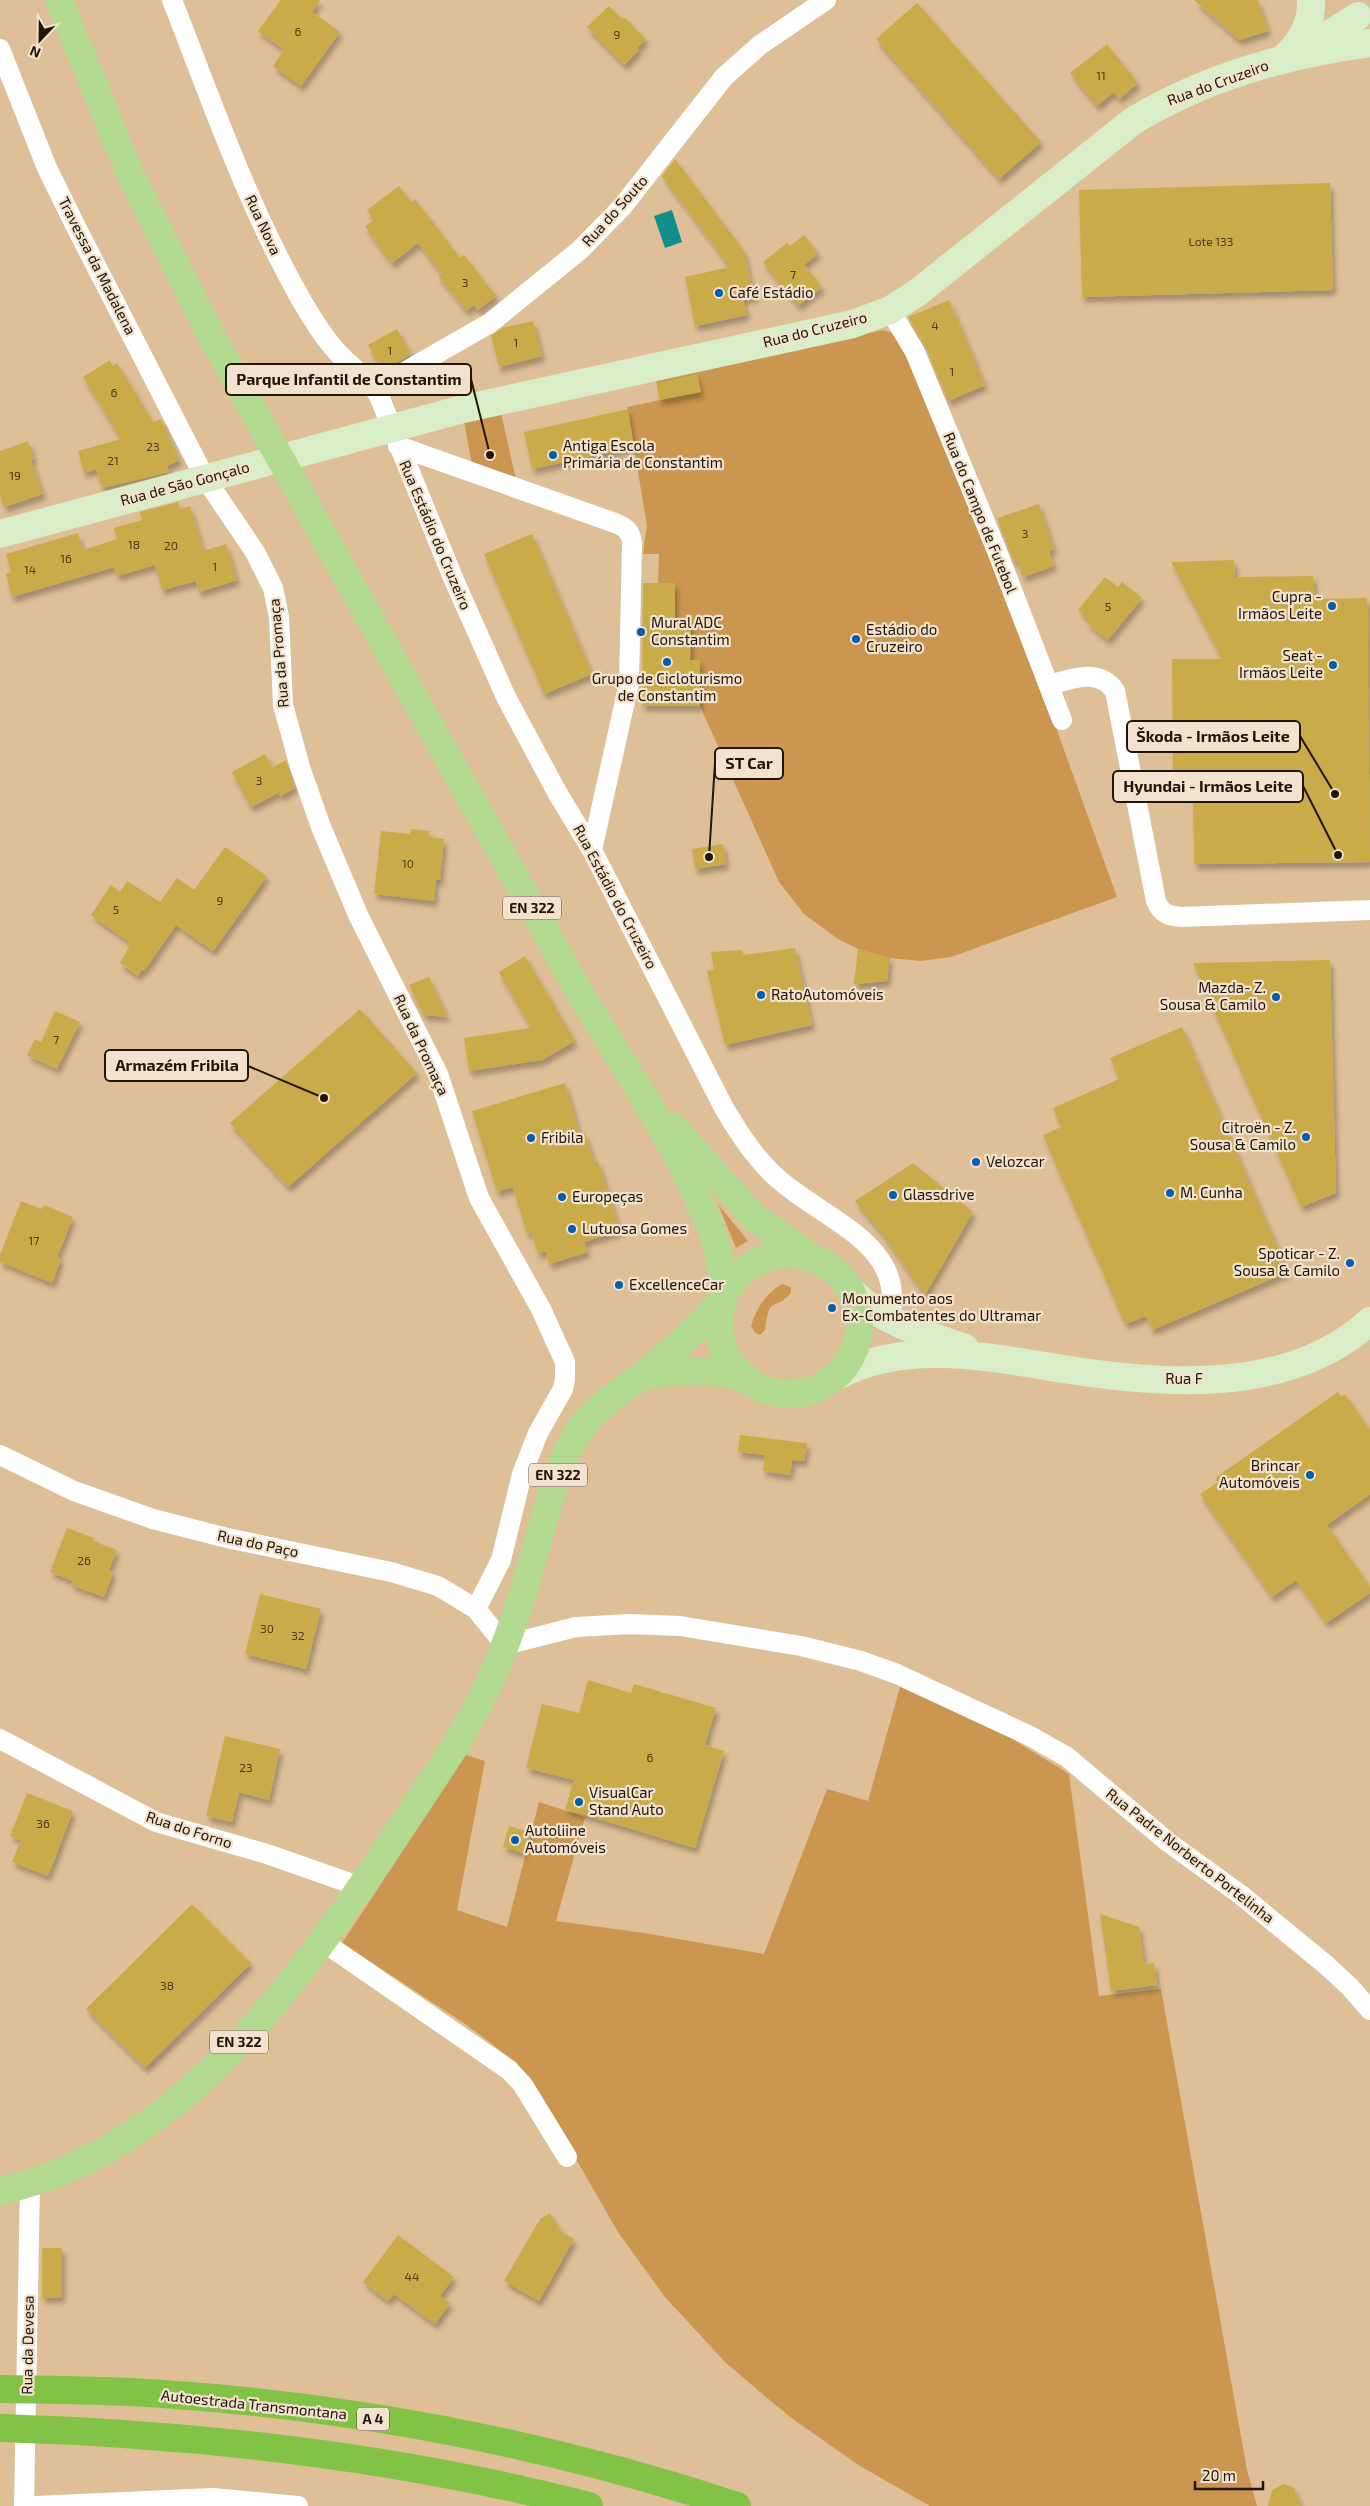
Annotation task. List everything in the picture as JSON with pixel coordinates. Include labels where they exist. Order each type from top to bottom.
[{"type":"highway","name":"Autoestrada Transmontana","points":[[0,2389],[163,2394],[349,2415],[532,2449],[624,2472],[737,2506]]},
{"type":"highway","points":[[0,2428],[169,2436],[273,2446],[462,2475],[589,2506]]},
{"type":"main road","name":"EN 322","points":[[59,0],[130,176],[211,336],[576,986],[612,1047],[644,1094],[673,1146],[710,1225],[719,1258],[723,1298],[718,1322],[721,1343],[729,1361],[742,1377],[760,1388],[779,1394],[800,1394],[820,1388],[837,1376],[851,1358],[859,1337],[859,1314],[852,1292],[842,1277],[828,1265],[812,1257],[755,1218],[644,1094]]},
{"type":"main road","name":"EN 322","points":[[0,2191],[30,2184],[69,2170],[113,2147],[178,2098],[247,2035],[275,2004],[361,1887],[463,1734],[486,1688],[504,1645],[520,1603],[555,1483],[572,1440],[583,1424],[602,1403],[641,1376],[698,1327],[723,1298],[740,1274],[767,1259],[789,1253],[812,1257]]},
{"type":"main road","name":"EN 322","points":[[641,1376],[672,1370],[696,1369],[742,1377]]},
{"type":"street","name":"Rua Nova","points":[[172,0],[254,208],[280,260],[321,331],[337,352],[375,389],[387,436]]},
{"type":"street","name":"Rua do Souto","points":[[375,389],[490,323],[580,250],[622,207],[724,77],[760,46],[826,0]]},
{"type":"street","points":[[1280,61],[1292,51],[1306,28],[1310,18],[1311,0]]},
{"type":"street","points":[[1280,61],[1325,38],[1357,7]]},
{"type":"street","points":[[1280,61],[1332,49],[1370,43],[1362,33],[1357,7]]},
{"type":"street","name":"Travessa da Madalena","points":[[0,49],[47,168],[213,476]]},
{"type":"street","name":"Rua do Cruzeiro","points":[[387,436],[463,409],[833,329],[890,310],[933,281],[1133,121],[1178,96],[1280,61]]},
{"type":"street","name":"Rua do Campo de Futebol","points":[[890,310],[915,352],[997,551],[1062,720]]},
{"type":"street","points":[[387,436],[615,523],[626,528],[630,534],[632,543],[630,674],[592,850]]},
{"type":"street","name":"Rua de São Gonçalo","points":[[0,534],[213,476],[387,436]]},
{"type":"street","name":"Rua Estádio do Cruzeiro","points":[[387,436],[488,660],[530,743],[592,850],[666,998],[738,1132],[781,1182],[815,1208],[866,1242],[876,1253],[890,1280],[892,1305],[888,1318]]},
{"type":"street","name":"Rua da Promaça","points":[[213,476],[273,588],[279,617],[283,705],[300,767],[321,827],[359,917],[438,1074],[479,1198],[541,1309],[565,1362],[566,1379],[563,1389],[538,1433],[522,1474],[501,1560],[476,1609]]},
{"type":"street","points":[[1049,685],[1082,677],[1098,676],[1111,685],[1115,691],[1156,901],[1162,912],[1167,915],[1181,917],[1370,910]]},
{"type":"street","points":[[852,1292],[872,1309],[888,1318],[985,1356]]},
{"type":"street","name":"Rua F","points":[[985,1356],[1101,1375],[1156,1379],[1235,1377],[1274,1371],[1314,1358],[1351,1337],[1370,1321]]},
{"type":"street","points":[[837,1376],[862,1363],[894,1356],[985,1356]]},
{"type":"street","name":"Rua do Paço","points":[[0,1455],[74,1491],[125,1510],[182,1527],[438,1586],[476,1609],[504,1645]]},
{"type":"street","name":"Rua Padre Norberto Portelinha","points":[[504,1645],[576,1628],[630,1624],[680,1626],[801,1646],[860,1661],[897,1674],[1030,1736],[1067,1757],[1168,1842],[1241,1894],[1311,1952],[1345,1981],[1370,2010]]},
{"type":"street","name":"Rua do Forno","points":[[0,1738],[156,1822],[267,1854],[361,1887]]},
{"type":"street","points":[[322,1942],[508,2070],[523,2085],[566,2157]]},
{"type":"street","name":"Rua da Devesa","points":[[24,2506],[29,2331],[30,2184]]},
{"type":"street","points":[[35,2506],[221,2498],[298,2506]]},
{"type":"shaded area","name":"Estádio do Cruzeiro","points":[[883,330],[895,334],[904,343],[1045,697],[1117,897],[951,957],[921,961],[890,958],[858,949],[838,939],[804,914],[779,882],[700,706],[700,660],[690,660],[691,618],[675,618],[658,583],[659,554],[643,554],[647,525],[627,407],[660,400],[656,379]]},
{"type":"shaded area","points":[[501,413],[516,480],[472,465],[464,421]]},
{"type":"shaded area","points":[[718,1204],[748,1241],[736,1248]]},
{"type":"shaded area","points":[[782,1284],[791,1287],[791,1293],[771,1307],[765,1330],[760,1335],[755,1333],[751,1326],[759,1308],[766,1297]]},
{"type":"shaded area","points":[[900,1687],[1009,1737],[1069,1774],[1099,1996],[1161,1989],[1247,2470],[1257,2506],[930,2506],[860,2466],[794,2420],[725,2362],[664,2296],[618,2232],[537,2091],[516,2062],[464,2023],[342,1943],[466,1755],[485,1761],[457,1910],[507,1927],[539,1802],[585,1817],[556,1921],[644,1933],[764,1954],[827,1789],[868,1801]]},
{"type":"water","points":[[672,210],[682,242],[665,248],[654,216]]},
{"type":"building","points":[[281,0],[320,0],[312,12],[340,32],[301,86],[273,66],[284,50],[258,31]]},
{"type":"building","points":[[1194,0],[1258,0],[1268,31],[1239,40]]},
{"type":"building","points":[[917,3],[1041,142],[999,179],[876,39]]},
{"type":"building","points":[[609,6],[622,19],[624,17],[646,39],[637,48],[639,50],[624,65],[587,27]]},
{"type":"building","points":[[1107,44],[1138,83],[1119,99],[1114,92],[1097,106],[1070,73]]},
{"type":"building","points":[[675,159],[744,251],[755,301],[752,297],[743,299],[747,315],[695,326],[685,277],[730,267],[662,176]]},
{"type":"building","points":[[1330,183],[1333,290],[1082,297],[1079,190]]},
{"type":"building","points":[[399,186],[411,202],[415,199],[460,258],[464,255],[496,296],[478,310],[474,305],[466,311],[438,275],[441,273],[418,243],[392,263],[370,234],[365,226],[374,220],[367,210]]},
{"type":"building","points":[[804,235],[818,253],[804,265],[822,287],[798,306],[763,262],[787,243],[790,246]]},
{"type":"building","points":[[949,300],[985,385],[948,401],[926,347],[908,317]]},
{"type":"building","points":[[533,321],[542,356],[499,367],[491,336],[502,328]]},
{"type":"building","points":[[397,329],[411,354],[383,371],[368,345]]},
{"type":"building","points":[[110,360],[113,366],[117,363],[153,422],[161,419],[179,460],[167,466],[169,472],[102,488],[96,469],[84,473],[78,451],[121,439],[83,377]]},
{"type":"building","points":[[697,374],[701,392],[660,400],[657,383]]},
{"type":"building","points":[[628,409],[634,447],[532,469],[524,432]]},
{"type":"building","points":[[28,441],[34,459],[31,460],[43,494],[4,507],[0,495],[0,451]]},
{"type":"building","points":[[178,502],[180,509],[190,506],[203,551],[226,544],[237,580],[199,592],[196,581],[162,590],[155,565],[117,576],[114,567],[12,597],[6,574],[11,572],[6,554],[78,533],[83,550],[117,539],[114,528],[142,520],[140,512]]},
{"type":"building","points":[[1039,504],[1054,549],[1049,551],[1054,566],[1023,577],[1017,560],[1014,562],[997,518]]},
{"type":"building","points":[[532,534],[592,674],[544,694],[484,554]]},
{"type":"building","points":[[1234,560],[1235,577],[1313,576],[1315,599],[1367,598],[1370,862],[1194,864],[1193,787],[1173,787],[1172,659],[1222,659],[1171,562]]},
{"type":"building","points":[[1105,577],[1118,587],[1122,582],[1142,598],[1108,640],[1087,623],[1089,620],[1078,610]]},
{"type":"building","points":[[643,583],[675,583],[675,618],[691,618],[690,660],[700,660],[700,706],[642,706]]},
{"type":"building","points":[[265,754],[272,768],[286,760],[295,788],[280,796],[278,793],[251,807],[232,772]]},
{"type":"building","points":[[411,829],[430,831],[429,837],[444,839],[440,880],[436,880],[434,901],[374,894],[381,831],[410,834]]},
{"type":"building","points":[[723,844],[726,864],[695,869],[692,849]]},
{"type":"building","points":[[225,847],[267,876],[213,951],[176,925],[144,971],[142,969],[138,976],[120,963],[131,943],[91,915],[111,885],[120,892],[127,881],[160,902],[177,878],[194,890]]},
{"type":"building","points":[[795,948],[812,1025],[725,1045],[707,971],[714,969],[711,952],[742,950],[744,955]]},
{"type":"building","points":[[858,949],[890,958],[887,981],[854,984]]},
{"type":"building","points":[[525,956],[575,1041],[542,1060],[469,1071],[464,1038],[531,1028],[499,972]]},
{"type":"building","points":[[1330,960],[1336,1193],[1301,1207],[1193,963]]},
{"type":"building","points":[[429,977],[447,1017],[424,1015],[409,985]]},
{"type":"building","points":[[360,1009],[417,1073],[288,1187],[230,1123]]},
{"type":"building","points":[[55,1011],[80,1022],[57,1069],[27,1055],[35,1039],[41,1042]]},
{"type":"building","points":[[1182,1027],[1288,1272],[1152,1330],[1146,1316],[1125,1324],[1043,1135],[1061,1127],[1053,1108],[1119,1079],[1110,1058]]},
{"type":"building","points":[[565,1083],[580,1135],[585,1133],[594,1162],[598,1161],[620,1231],[584,1242],[588,1252],[549,1264],[546,1251],[538,1254],[531,1232],[527,1234],[513,1187],[497,1192],[472,1111]]},
{"type":"building","points":[[913,1163],[973,1212],[925,1295],[878,1228],[855,1201]]},
{"type":"building","points":[[21,1201],[42,1209],[44,1205],[73,1217],[57,1257],[61,1259],[52,1283],[0,1262],[0,1255]]},
{"type":"building","points":[[1338,1392],[1341,1397],[1345,1394],[1370,1430],[1370,1494],[1327,1525],[1370,1587],[1370,1593],[1326,1623],[1296,1580],[1272,1597],[1200,1494],[1218,1482],[1215,1478]]},
{"type":"building","points":[[740,1435],[807,1443],[804,1461],[792,1460],[790,1475],[763,1471],[765,1455],[738,1452]]},
{"type":"building","points":[[67,1528],[94,1538],[93,1541],[117,1550],[109,1570],[113,1572],[104,1597],[71,1585],[73,1581],[50,1572]]},
{"type":"building","points":[[260,1594],[321,1609],[306,1669],[245,1654]]},
{"type":"building","points":[[588,1680],[631,1693],[634,1684],[716,1708],[705,1745],[724,1751],[695,1848],[565,1809],[574,1780],[526,1768],[542,1704],[579,1713]]},
{"type":"building","points":[[225,1736],[280,1749],[269,1800],[239,1792],[232,1822],[206,1816]]},
{"type":"building","points":[[27,1793],[73,1811],[48,1876],[12,1862],[21,1840],[10,1836]]},
{"type":"building","points":[[509,1826],[529,1832],[523,1853],[503,1847]]},
{"type":"building","points":[[192,1904],[251,1963],[145,2068],[86,2009]]},
{"type":"building","points":[[1100,1914],[1139,1927],[1144,1964],[1154,1963],[1157,1985],[1111,1991]]},
{"type":"building","points":[[550,2213],[561,2232],[574,2239],[539,2301],[504,2281],[540,2219]]},
{"type":"building","points":[[398,2235],[454,2277],[440,2296],[450,2303],[435,2324],[394,2294],[388,2301],[363,2282]]},
{"type":"building","points":[[42,2248],[62,2248],[62,2297],[42,2298]]},
{"type":"building","points":[[1284,2484],[1294,2488],[1301,2506],[1268,2506],[1272,2490]]},
{"type":"place","name":"Café Estádio","points":[[719,293]]},
{"type":"place","name":"Parque Infantil de Constantim","points":[[490,455]]},
{"type":"place","name":"Antiga Escola Primária de Constantim","points":[[553,455]]},
{"type":"place","name":"Cupra - Irmãos Leite","points":[[1332,606]]},
{"type":"place","name":"Mural ADC Constantim","points":[[641,632]]},
{"type":"place","name":"Estádio do Cruzeiro","points":[[856,639]]},
{"type":"place","name":"Grupo de Cicloturismo de Constantim","points":[[667,662]]},
{"type":"place","name":"Seat - Irmãos Leite","points":[[1333,665]]},
{"type":"place","name":"Škoda - Irmãos Leite","points":[[1335,794]]},
{"type":"place","name":"Hyundai - Irmãos Leite","points":[[1338,855]]},
{"type":"place","name":"ST Car","points":[[709,857]]},
{"type":"place","name":"RatoAutomóveis","points":[[761,995]]},
{"type":"place","name":"Mazda- Z. Sousa & Camilo","points":[[1276,997]]},
{"type":"place","name":"Armazém Fribila","points":[[324,1098]]},
{"type":"place","name":"Citroën - Z. Sousa & Camilo","points":[[1306,1137]]},
{"type":"place","name":"Fribila","points":[[531,1138]]},
{"type":"place","name":"Velozcar","points":[[976,1162]]},
{"type":"place","name":"M. Cunha","points":[[1170,1193]]},
{"type":"place","name":"Glassdrive","points":[[893,1195]]},
{"type":"place","name":"Europeças","points":[[562,1197]]},
{"type":"place","name":"Lutuosa Gomes","points":[[572,1229]]},
{"type":"place","name":"Spoticar - Z. Sousa & Camilo","points":[[1350,1263]]},
{"type":"place","name":"ExcellenceCar","points":[[619,1285]]},
{"type":"place","name":"Monumento aos Ex-Combatentes do Ultramar","points":[[832,1308]]},
{"type":"place","name":"Brincar Automóveis","points":[[1310,1475]]},
{"type":"place","name":"VisualCar Stand Auto","points":[[579,1802]]},
{"type":"place","name":"Autoliine Automóveis","points":[[515,1840]]}]
